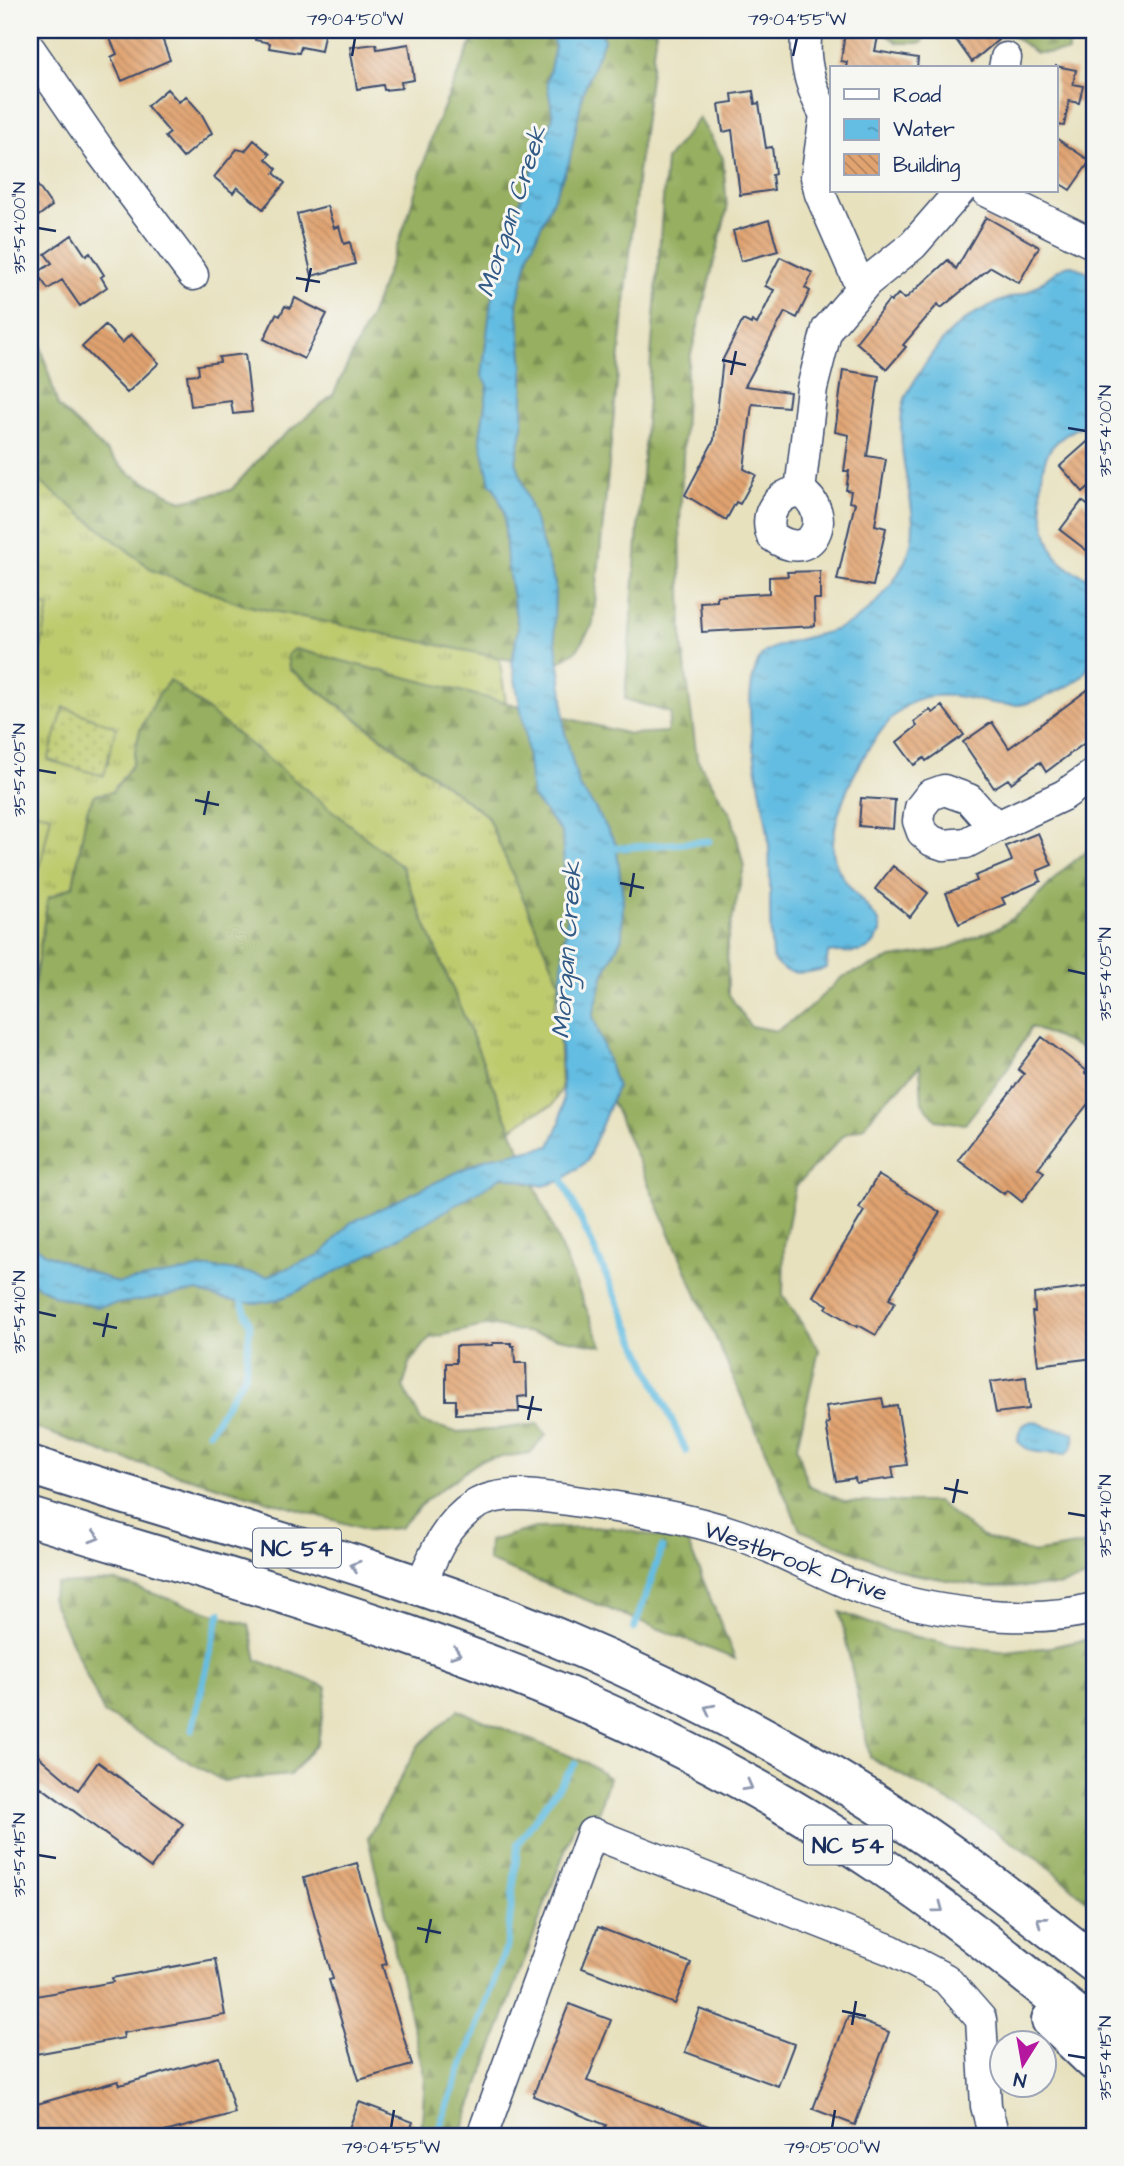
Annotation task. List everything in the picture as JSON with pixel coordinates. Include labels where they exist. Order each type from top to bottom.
[{"type":"highway","name":"NC 54","points":[[30,1465],[420,1587],[566,1641],[710,1709],[854,1789],[987,1880],[1094,1964]]},
{"type":"highway","name":"NC 54","points":[[30,1517],[267,1590],[467,1656],[559,1693],[688,1753],[801,1815],[882,1866],[999,1953],[1094,2029]]},
{"type":"highway","points":[[267,1590],[293,1579],[365,1597],[390,1600],[410,1596],[420,1587]]},
{"type":"highway","points":[[391,1631],[396,1623],[402,1620],[426,1619],[532,1649],[566,1641]]},
{"type":"highway","points":[[999,1953],[1030,2000],[1094,2061]]},
{"type":"street","points":[[807,30],[805,49],[810,81],[828,117],[816,177],[820,194],[862,288]]},
{"type":"street","points":[[30,49],[97,148],[192,275]]},
{"type":"street","points":[[800,491],[811,388],[827,329],[862,288],[913,245],[959,192]]},
{"type":"street","points":[[988,192],[1094,244]]},
{"type":"street","points":[[1000,825],[1064,795],[1094,774]]},
{"type":"street","name":"Westbrook Drive","points":[[420,1587],[435,1551],[447,1531],[476,1504],[500,1496],[542,1497],[630,1509],[739,1535],[865,1590],[914,1604],[987,1615],[1037,1616],[1094,1608]]},
{"type":"street","points":[[482,2136],[593,1833],[891,1950],[946,1979],[981,2019],[986,2106],[994,2136]]},
{"type":"green space","points":[[472,30],[656,30],[638,172],[593,624],[577,650],[550,668],[244,605],[154,571],[30,474],[30,319],[35,325],[58,406],[130,474],[181,501],[231,490],[270,447],[333,395],[370,317],[406,222],[434,130],[474,37]]},
{"type":"green space","points":[[891,30],[927,30],[922,43],[898,43],[887,35]]},
{"type":"green space","points":[[1005,30],[1068,30],[1068,52],[1036,53]]},
{"type":"green space","points":[[1057,30],[1094,30],[1094,49]]},
{"type":"green space","points":[[699,118],[723,158],[727,210],[687,370],[680,522],[682,641],[697,759],[732,817],[744,867],[727,943],[728,993],[750,1026],[777,1031],[807,1010],[842,977],[892,958],[944,950],[1000,927],[1030,905],[1062,871],[1094,845],[1094,1051],[1031,1027],[1006,1071],[965,1124],[936,1120],[922,1102],[920,1065],[899,1089],[881,1104],[864,1127],[845,1134],[795,1187],[784,1246],[783,1295],[819,1350],[797,1446],[808,1485],[845,1502],[937,1502],[982,1537],[1034,1553],[1094,1543],[1094,1576],[1057,1586],[986,1587],[908,1573],[800,1530],[487,816],[289,668],[287,655],[295,649],[629,734],[667,732],[671,713],[625,699],[666,160]]},
{"type":"green space","points":[[30,474],[154,571],[244,605],[499,657],[506,703],[295,649],[289,669],[487,816],[560,981],[553,1016],[559,1025],[561,1089],[552,1106],[533,1114],[511,1129],[401,866],[160,692],[140,730],[132,765],[112,792],[87,810],[73,886],[48,898],[30,1009]]},
{"type":"green space","points":[[30,603],[49,607],[30,701]]},
{"type":"green space","points":[[170,680],[401,866],[602,1346],[488,1325],[430,1338],[410,1362],[403,1387],[422,1422],[456,1432],[538,1424],[546,1435],[530,1453],[481,1460],[425,1501],[400,1528],[368,1530],[114,1456],[30,1426],[30,1009],[48,898],[73,886],[87,810],[94,795],[112,792],[132,765],[140,730],[160,692]]},
{"type":"green space","points":[[64,707],[116,727],[104,776],[48,760]]},
{"type":"green space","points":[[30,811],[51,815],[40,867],[30,865]]},
{"type":"green space","points":[[610,1527],[688,1543],[735,1659],[488,1561],[489,1541],[535,1528]]},
{"type":"green space","points":[[115,1581],[249,1625],[257,1660],[327,1687],[318,1742],[290,1775],[223,1781],[104,1713],[51,1598],[57,1584]]},
{"type":"green space","points":[[840,1612],[885,1629],[946,1644],[1007,1652],[1094,1638],[1094,1907],[1043,1862],[960,1808],[870,1757]]},
{"type":"green space","points":[[458,1710],[587,1763],[609,1778],[598,1813],[575,1823],[460,2136],[421,2136],[425,2078],[368,1838],[418,1746]]},
{"type":"water","name":"Morgan Creek","points":[[550,30],[600,30],[604,40],[583,92],[569,163],[530,251],[517,304],[523,368],[523,426],[516,461],[555,584],[554,628],[563,695],[564,729],[579,786],[616,844],[623,897],[622,937],[604,973],[593,1016],[617,1087],[587,1161],[561,1181],[543,1186],[503,1176],[393,1241],[282,1298],[250,1303],[222,1299],[198,1291],[97,1307],[55,1296],[30,1281],[30,1242],[46,1254],[118,1283],[210,1267],[268,1276],[322,1254],[350,1223],[487,1158],[550,1146],[560,1123],[563,1098],[559,1002],[567,917],[562,833],[532,796],[525,732],[512,663],[518,628],[507,563],[504,511],[494,487],[490,484],[480,437],[488,385],[482,376],[500,254],[553,117],[547,82],[555,47]]},
{"type":"water","points":[[1071,265],[1087,272],[1094,280],[1094,421],[1077,428],[1052,447],[1046,457],[1041,488],[1044,523],[1054,552],[1068,568],[1094,581],[1094,645],[1087,669],[1072,684],[1033,702],[1005,705],[960,697],[935,696],[922,698],[906,706],[889,721],[873,742],[847,791],[833,839],[834,857],[841,875],[879,922],[881,932],[875,942],[863,951],[828,953],[826,968],[803,973],[788,971],[781,968],[772,956],[768,834],[750,719],[752,682],[758,662],[764,653],[773,648],[832,631],[854,621],[890,586],[905,561],[912,535],[912,509],[901,428],[906,396],[930,357],[962,322],[989,306],[1035,288],[1059,270]]},
{"type":"water","points":[[1033,1421],[1074,1433],[1070,1450],[1066,1454],[1046,1453],[1023,1446],[1018,1441],[1020,1430],[1023,1425]]},
{"type":"building","points":[[106,30],[159,30],[170,60],[122,81],[111,57],[117,54]]},
{"type":"building","points":[[256,30],[325,30],[321,51],[301,47],[299,53],[269,48],[270,43],[255,40]]},
{"type":"building","points":[[949,30],[990,30],[998,40],[972,62]]},
{"type":"building","points":[[845,32],[878,37],[875,51],[918,58],[917,66],[846,66],[847,62],[841,61]]},
{"type":"building","points":[[376,44],[377,49],[409,44],[414,80],[401,82],[402,88],[384,90],[383,85],[357,89],[350,47]]},
{"type":"building","points":[[1058,66],[1076,70],[1073,84],[1083,86],[1079,103],[1069,101],[1064,126],[1058,125]]},
{"type":"building","points":[[167,89],[179,102],[186,96],[201,113],[212,133],[183,158],[165,137],[170,133],[147,106]]},
{"type":"building","points":[[753,91],[755,104],[759,103],[766,148],[772,147],[774,190],[740,195],[732,130],[723,132],[719,104],[733,102],[732,94]]},
{"type":"building","points":[[1058,139],[1090,161],[1070,190],[1058,182]]},
{"type":"building","points":[[254,140],[270,154],[266,159],[277,169],[274,173],[285,183],[263,209],[237,187],[233,193],[214,177],[237,149],[245,151]]},
{"type":"building","points":[[30,175],[52,206],[30,222]]},
{"type":"building","points":[[327,206],[334,228],[339,226],[344,244],[350,242],[355,264],[312,276],[297,214]]},
{"type":"building","points":[[986,217],[1039,247],[1019,283],[991,267],[941,308],[938,304],[903,345],[906,347],[887,369],[856,342],[889,300],[891,302],[898,294],[905,299],[948,260],[956,269]]},
{"type":"building","points":[[769,220],[778,251],[741,261],[733,231]]},
{"type":"building","points":[[72,235],[86,256],[90,253],[104,275],[101,277],[107,287],[80,306],[62,280],[48,289],[37,273],[52,263],[45,254]]},
{"type":"building","points":[[780,257],[813,273],[805,288],[810,291],[797,318],[785,312],[745,386],[790,392],[788,407],[752,404],[744,469],[756,475],[740,504],[736,502],[726,520],[685,495],[714,440],[723,359],[743,320],[757,324],[774,290],[765,286]]},
{"type":"building","points":[[295,298],[327,314],[304,359],[264,339],[276,314],[280,316],[285,306],[291,308]]},
{"type":"building","points":[[105,325],[122,343],[131,334],[159,363],[127,393],[82,347]]},
{"type":"building","points":[[245,354],[252,412],[233,414],[231,401],[191,406],[187,375],[199,374],[198,365],[220,362],[219,357]]},
{"type":"building","points":[[843,370],[879,376],[867,456],[886,459],[875,525],[886,528],[873,586],[837,580],[855,503],[849,502],[851,491],[846,490],[849,471],[844,471],[849,435],[835,432]]},
{"type":"building","points":[[1094,436],[1094,482],[1083,492],[1060,466]]},
{"type":"building","points":[[1082,501],[1094,510],[1094,556],[1060,530]]},
{"type":"building","points":[[820,571],[820,599],[814,599],[815,626],[702,632],[700,602],[717,601],[717,596],[769,593],[769,577],[788,576],[787,572]]},
{"type":"building","points":[[1094,685],[1094,736],[1046,772],[1040,762],[1011,783],[1008,779],[994,788],[963,742],[992,722],[1009,748]]},
{"type":"building","points":[[942,706],[964,735],[926,761],[924,758],[914,765],[897,742],[917,726],[914,722],[930,710],[933,713]]},
{"type":"building","points":[[861,798],[895,800],[893,829],[859,826]]},
{"type":"building","points":[[1038,833],[1052,865],[1037,871],[1041,881],[1002,898],[1005,904],[959,924],[946,893],[977,881],[975,876],[1012,861],[1006,846]]},
{"type":"building","points":[[893,866],[928,893],[910,917],[875,889]]},
{"type":"building","points":[[1042,1037],[1087,1071],[1085,1073],[1094,1080],[1094,1096],[1038,1168],[1044,1172],[1022,1202],[1007,1190],[1004,1194],[958,1160],[1024,1074],[1018,1069]]},
{"type":"building","points":[[878,1175],[940,1212],[889,1299],[895,1302],[876,1335],[826,1308],[828,1305],[813,1296],[864,1211],[859,1208]]},
{"type":"building","points":[[1094,1286],[1094,1358],[1038,1365],[1032,1312],[1035,1312],[1034,1294]]},
{"type":"building","points":[[511,1343],[511,1346],[514,1346],[515,1363],[526,1363],[527,1396],[518,1397],[519,1412],[456,1414],[456,1400],[446,1400],[446,1363],[456,1363],[456,1346]]},
{"type":"building","points":[[1026,1377],[1029,1409],[996,1413],[990,1382]]},
{"type":"building","points":[[882,1398],[884,1407],[897,1405],[907,1465],[892,1467],[894,1478],[856,1483],[855,1478],[836,1481],[826,1424],[829,1423],[826,1406]]},
{"type":"building","points":[[30,1749],[78,1790],[98,1762],[183,1824],[151,1868],[41,1787],[30,1801]]},
{"type":"building","points":[[357,1863],[387,1964],[382,1965],[412,2065],[359,2080],[329,1980],[333,1979],[304,1878]]},
{"type":"building","points":[[598,1927],[691,1963],[675,2004],[582,1968]]},
{"type":"building","points":[[215,1959],[225,2015],[123,2033],[124,2038],[30,2055],[30,1997],[113,1982],[112,1978]]},
{"type":"building","points":[[569,2004],[611,2020],[587,2081],[730,2136],[601,2136],[606,2125],[533,2096]]},
{"type":"building","points":[[700,2009],[794,2044],[778,2086],[685,2052]]},
{"type":"building","points":[[848,2016],[889,2032],[855,2125],[813,2109]]},
{"type":"building","points":[[219,2057],[235,2113],[150,2136],[30,2136],[30,2106],[118,2081],[120,2085]]},
{"type":"building","points":[[359,2102],[413,2122],[408,2136],[346,2136]]},
{"type":"waterway","points":[[608,849],[709,841]]},
{"type":"waterway","points":[[559,1172],[686,1451]]},
{"type":"waterway","points":[[209,1432],[245,1375],[250,1325],[239,1294]]},
{"type":"waterway","points":[[634,1629],[662,1548]]},
{"type":"waterway","points":[[192,1729],[220,1613]]},
{"type":"waterway","points":[[436,2136],[507,1946],[518,1843],[575,1764]]}]
